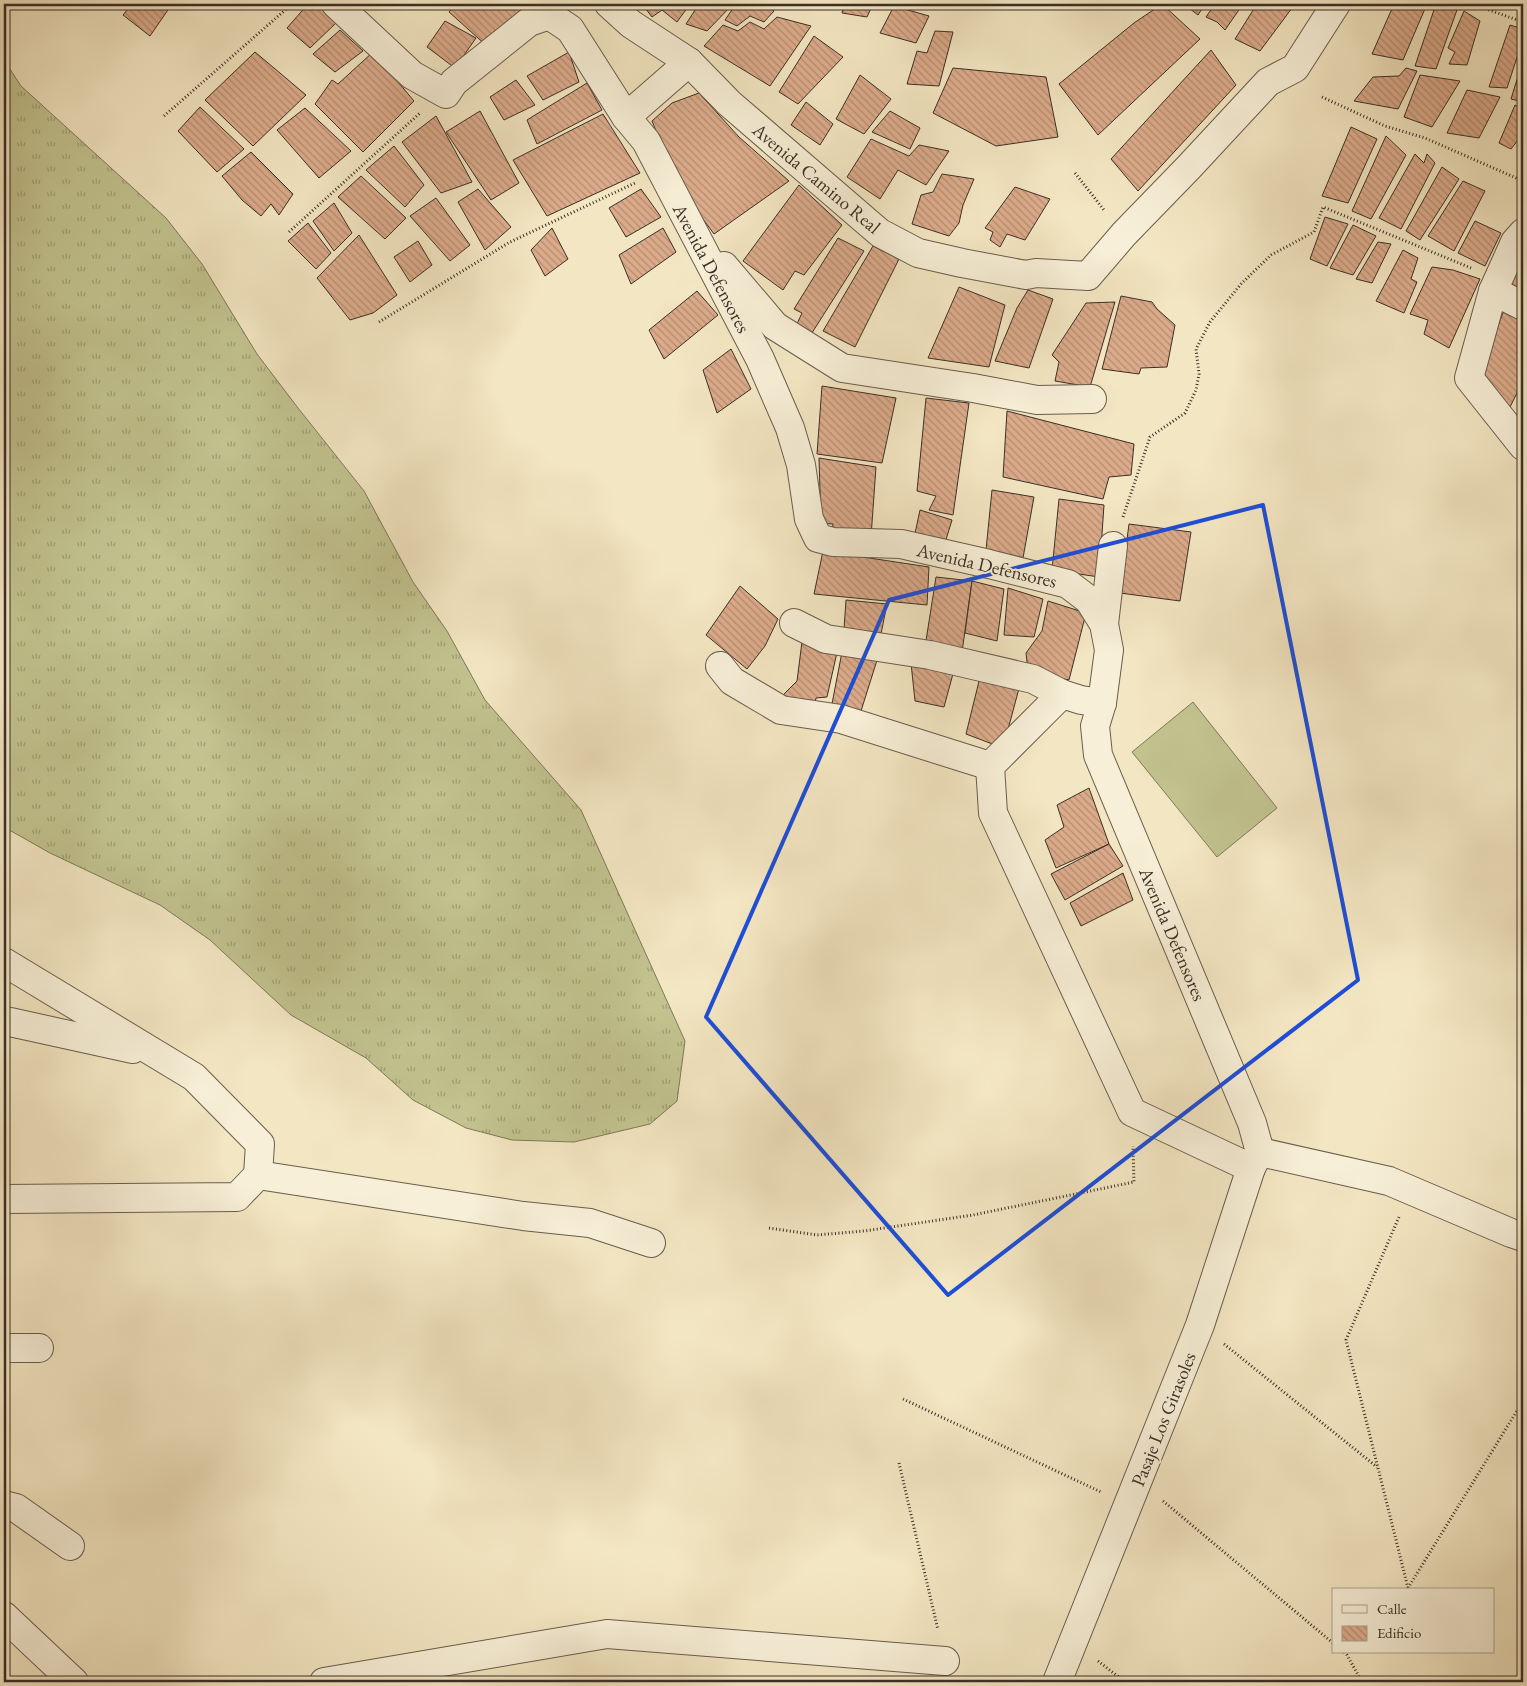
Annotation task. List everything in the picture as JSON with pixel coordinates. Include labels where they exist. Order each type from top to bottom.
[{"type":"street","points":[[336,4],[412,75],[446,94]]},
{"type":"street","points":[[609,4],[631,24],[689,62],[626,116]]},
{"type":"street","points":[[1124,234],[1190,167],[1268,82],[1296,68],[1336,4]]},
{"type":"street","name":"Avenida Defensores","points":[[446,94],[454,82],[529,22],[549,15],[570,29],[626,116],[646,142],[760,359],[790,428],[802,466],[809,519],[818,538],[832,542],[900,544],[989,564],[1068,584],[1089,600],[1104,624],[1109,650],[1102,704],[1095,726],[1098,755],[1252,1123],[1256,1160]]},
{"type":"street","name":"Avenida Camino Real","points":[[689,62],[729,102],[880,233],[918,253],[1026,275],[1036,273],[1088,276],[1124,234]]},
{"type":"street","points":[[691,227],[775,326],[842,368],[1037,400],[1092,399]]},
{"type":"street","points":[[1523,233],[1515,242],[1493,290],[1469,378],[1523,446]]},
{"type":"street","points":[[1493,290],[1523,306]]},
{"type":"street","points":[[1104,624],[1113,546]]},
{"type":"street","points":[[794,623],[826,639],[930,656],[1033,679],[1062,694],[1102,704]]},
{"type":"street","points":[[720,666],[732,681],[781,710],[841,719],[990,766]]},
{"type":"street","points":[[1062,694],[990,766],[993,814],[1132,1112],[1256,1160],[1389,1181],[1523,1237]]},
{"type":"street","points":[[4,962],[194,1077],[260,1144],[258,1175],[237,1197],[4,1199]]},
{"type":"street","points":[[4,1022],[156,1054]]},
{"type":"street","name":"Pasaje Los Girasoles","points":[[1058,1682],[1200,1325],[1256,1160]]},
{"type":"street","points":[[258,1175],[523,1216],[590,1223],[651,1243]]},
{"type":"street","points":[[4,1348],[39,1348]]},
{"type":"street","points":[[4,1505],[16,1508],[70,1546]]},
{"type":"street","points":[[4,1616],[74,1682]]},
{"type":"street","points":[[324,1682],[607,1634],[945,1661]]},
{"type":"path","points":[[164,116],[292,4]]},
{"type":"path","points":[[1472,4],[1523,22]]},
{"type":"path","points":[[289,232],[427,106],[446,94]]},
{"type":"path","points":[[1322,97],[1386,126],[1426,138],[1523,180]]},
{"type":"path","points":[[379,322],[510,242],[661,171]]},
{"type":"path","points":[[1075,173],[1124,234]]},
{"type":"path","points":[[1113,546],[1150,437],[1185,413],[1196,390],[1199,374],[1196,349],[1210,322],[1241,284],[1271,255],[1314,232],[1323,206],[1484,274],[1493,290]]},
{"type":"path","points":[[769,1228],[817,1235],[864,1230],[973,1215],[1134,1182],[1132,1112]]},
{"type":"path","points":[[1407,1588],[1346,1340],[1411,1190]]},
{"type":"path","points":[[1200,1325],[1378,1468]]},
{"type":"path","points":[[903,1399],[1133,1493],[1332,1642]]},
{"type":"path","points":[[1408,1588],[1523,1401]]},
{"type":"path","points":[[899,1463],[945,1661]]},
{"type":"path","points":[[1348,1654],[1362,1682]]},
{"type":"highlighted area","points":[[1263,505],[1358,980],[948,1295],[706,1017],[889,600]]},
{"type":"green space","points":[[4,60],[21,86],[166,218],[202,264],[257,354],[364,491],[413,582],[447,631],[485,700],[581,810],[685,1041],[677,1101],[650,1124],[574,1142],[512,1140],[466,1128],[413,1100],[366,1058],[291,1015],[210,940],[160,905],[50,853],[4,827]]},
{"type":"green space","points":[[1193,702],[1277,808],[1217,857],[1132,752]]},
{"type":"building","points":[[132,4],[172,4],[150,36],[123,15]]},
{"type":"building","points":[[308,4],[319,4],[337,22],[310,48],[287,28]]},
{"type":"building","points":[[456,4],[527,5],[488,47],[449,12]]},
{"type":"building","points":[[642,4],[690,4],[677,22],[662,10],[652,17]]},
{"type":"building","points":[[699,4],[733,4],[707,31],[686,24]]},
{"type":"building","points":[[736,4],[764,4],[774,11],[764,22],[750,16],[737,26],[725,20]]},
{"type":"building","points":[[844,4],[873,4],[867,17],[842,13]]},
{"type":"building","points":[[1162,4],[1200,39],[1098,135],[1059,84],[1134,23]]},
{"type":"building","points":[[1186,4],[1205,4],[1198,15]]},
{"type":"building","points":[[1215,4],[1243,4],[1225,30],[1217,22],[1206,17]]},
{"type":"building","points":[[1259,4],[1295,4],[1260,51],[1235,39],[1255,7]]},
{"type":"building","points":[[1394,4],[1427,4],[1403,60],[1372,54]]},
{"type":"building","points":[[1436,4],[1458,7],[1436,69],[1415,66]]},
{"type":"building","points":[[894,6],[929,16],[916,43],[880,33]]},
{"type":"building","points":[[1464,11],[1480,21],[1467,65],[1449,64],[1455,52],[1448,48]]},
{"type":"building","points":[[777,17],[811,26],[770,86],[704,46],[723,25],[738,31],[750,22],[764,29]]},
{"type":"building","points":[[445,21],[476,38],[455,68],[427,47]]},
{"type":"building","points":[[1510,25],[1523,29],[1523,39],[1507,88],[1489,87]]},
{"type":"building","points":[[340,30],[363,51],[335,72],[313,54]]},
{"type":"building","points":[[935,31],[953,32],[939,86],[907,84],[917,51],[927,53]]},
{"type":"building","points":[[814,36],[843,57],[798,104],[779,92]]},
{"type":"building","points":[[1211,50],[1236,85],[1138,191],[1111,159]]},
{"type":"building","points":[[255,52],[306,95],[253,146],[205,100]]},
{"type":"building","points":[[373,52],[414,101],[363,152],[315,104],[332,80],[338,84]]},
{"type":"building","points":[[569,52],[579,82],[543,100],[527,76]]},
{"type":"building","points":[[1523,60],[1523,102],[1511,99]]},
{"type":"building","points":[[953,68],[1046,77],[1058,137],[996,146],[933,113]]},
{"type":"building","points":[[1406,68],[1417,71],[1398,109],[1354,101],[1373,77],[1399,76]]},
{"type":"building","points":[[860,75],[891,99],[864,134],[836,119]]},
{"type":"building","points":[[1420,75],[1460,81],[1432,127],[1404,117]]},
{"type":"building","points":[[516,80],[535,105],[504,120],[490,97]]},
{"type":"building","points":[[587,83],[602,110],[537,144],[527,120]]},
{"type":"building","points":[[1467,90],[1500,97],[1479,138],[1447,133]]},
{"type":"building","points":[[699,93],[739,137],[789,181],[714,234],[678,185],[652,121],[672,103]]},
{"type":"building","points":[[806,102],[833,124],[820,145],[791,125]]},
{"type":"building","points":[[1515,105],[1523,109],[1523,143],[1518,140],[1511,149],[1499,143]]},
{"type":"building","points":[[200,107],[244,149],[217,172],[178,131]]},
{"type":"building","points":[[305,108],[351,151],[319,178],[277,130]]},
{"type":"building","points":[[480,111],[519,183],[491,200],[446,132]]},
{"type":"building","points":[[890,111],[920,128],[910,149],[872,132]]},
{"type":"building","points":[[603,114],[640,173],[547,216],[513,160]]},
{"type":"building","points":[[436,116],[472,182],[441,193],[402,142]]},
{"type":"building","points":[[1351,127],[1377,139],[1348,203],[1322,196]]},
{"type":"building","points":[[1386,136],[1406,155],[1371,219],[1352,211]]},
{"type":"building","points":[[871,139],[909,156],[919,145],[949,151],[926,185],[898,170],[880,199],[847,177]]},
{"type":"building","points":[[394,146],[424,185],[405,207],[366,170]]},
{"type":"building","points":[[251,152],[293,194],[279,215],[271,204],[261,216],[242,200],[222,176]]},
{"type":"building","points":[[1415,154],[1424,163],[1427,154],[1435,163],[1401,229],[1379,218]]},
{"type":"building","points":[[1442,167],[1459,179],[1420,240],[1406,231]]},
{"type":"building","points":[[942,174],[974,179],[963,205],[959,223],[949,236],[912,224],[921,195],[933,192]]},
{"type":"building","points":[[361,176],[406,218],[385,239],[338,197]]},
{"type":"building","points":[[1463,181],[1485,191],[1454,251],[1428,236]]},
{"type":"building","points":[[799,185],[842,225],[804,275],[795,271],[783,290],[743,261]]},
{"type":"building","points":[[1015,187],[1050,199],[1025,240],[1007,234],[1000,247],[990,240],[993,232],[985,228]]},
{"type":"building","points":[[478,189],[511,227],[485,250],[458,202]]},
{"type":"building","points":[[641,189],[661,217],[626,237],[609,208]]},
{"type":"building","points":[[436,198],[470,245],[450,261],[410,216]]},
{"type":"building","points":[[334,203],[352,233],[334,251],[313,221]]},
{"type":"building","points":[[1325,217],[1348,224],[1327,266],[1310,259]]},
{"type":"building","points":[[1475,221],[1501,233],[1485,266],[1458,253]]},
{"type":"building","points":[[308,223],[331,253],[316,269],[288,241]]},
{"type":"building","points":[[1353,225],[1376,236],[1353,275],[1330,268]]},
{"type":"building","points":[[552,228],[568,259],[545,276],[531,250]]},
{"type":"building","points":[[663,228],[676,252],[631,284],[619,255]]},
{"type":"building","points":[[359,235],[397,295],[373,313],[350,320],[317,278]]},
{"type":"building","points":[[838,238],[864,251],[810,336],[796,326],[802,313],[794,309]]},
{"type":"building","points":[[418,241],[432,265],[410,282],[394,257]]},
{"type":"building","points":[[1378,242],[1391,244],[1372,283],[1356,279]]},
{"type":"building","points":[[873,246],[899,259],[855,347],[823,331]]},
{"type":"building","points":[[1403,250],[1418,258],[1411,279],[1417,282],[1404,313],[1376,301]]},
{"type":"building","points":[[1523,262],[1523,295],[1507,289],[1517,268]]},
{"type":"building","points":[[1432,267],[1453,270],[1480,279],[1449,348],[1424,334],[1428,320],[1410,314]]},
{"type":"building","points":[[959,287],[1005,305],[989,367],[928,358]]},
{"type":"building","points":[[1028,290],[1053,299],[1029,368],[995,361],[1017,308]]},
{"type":"building","points":[[697,291],[718,315],[664,359],[649,330]]},
{"type":"building","points":[[1121,296],[1152,302],[1175,325],[1167,367],[1141,368],[1139,374],[1102,369]]},
{"type":"building","points":[[1115,302],[1090,387],[1055,381],[1059,362],[1052,355],[1086,303]]},
{"type":"building","points":[[1507,302],[1523,311],[1523,381],[1510,407],[1481,371]]},
{"type":"building","points":[[731,349],[751,389],[717,413],[703,370]]},
{"type":"building","points":[[822,386],[896,398],[882,463],[817,454]]},
{"type":"building","points":[[926,398],[969,403],[953,515],[929,510],[936,496],[917,491]]},
{"type":"building","points":[[1007,411],[1134,444],[1131,475],[1109,477],[1103,499],[1003,477]]},
{"type":"building","points":[[819,458],[876,467],[871,537],[832,535],[833,524],[821,523]]},
{"type":"building","points":[[992,490],[1034,497],[1023,558],[986,550]]},
{"type":"building","points":[[1059,499],[1104,505],[1099,577],[1052,570]]},
{"type":"building","points":[[920,510],[952,520],[944,546],[914,538]]},
{"type":"building","points":[[1129,524],[1191,532],[1180,601],[1120,593]]},
{"type":"building","points":[[823,551],[929,567],[927,605],[814,594]]},
{"type":"building","points":[[936,577],[972,581],[961,659],[925,647]]},
{"type":"building","points":[[972,581],[1004,589],[997,641],[965,633]]},
{"type":"building","points":[[740,586],[778,619],[765,646],[747,669],[706,635]]},
{"type":"building","points":[[1008,588],[1043,599],[1034,637],[1004,635]]},
{"type":"building","points":[[846,600],[887,604],[881,634],[844,629]]},
{"type":"building","points":[[1048,601],[1086,613],[1069,680],[1028,671],[1026,653],[1042,631]]},
{"type":"building","points":[[803,634],[838,648],[827,697],[816,698],[814,707],[781,697],[797,681]]},
{"type":"building","points":[[842,652],[878,657],[861,711],[831,709]]},
{"type":"building","points":[[911,663],[954,670],[944,707],[915,701]]},
{"type":"building","points":[[981,673],[1021,681],[1003,748],[966,734]]},
{"type":"building","points":[[1089,788],[1109,844],[1056,868],[1045,840],[1064,827],[1057,805]]},
{"type":"building","points":[[1109,844],[1123,866],[1065,900],[1051,874]]},
{"type":"building","points":[[1123,873],[1133,900],[1081,926],[1070,903]]}]
